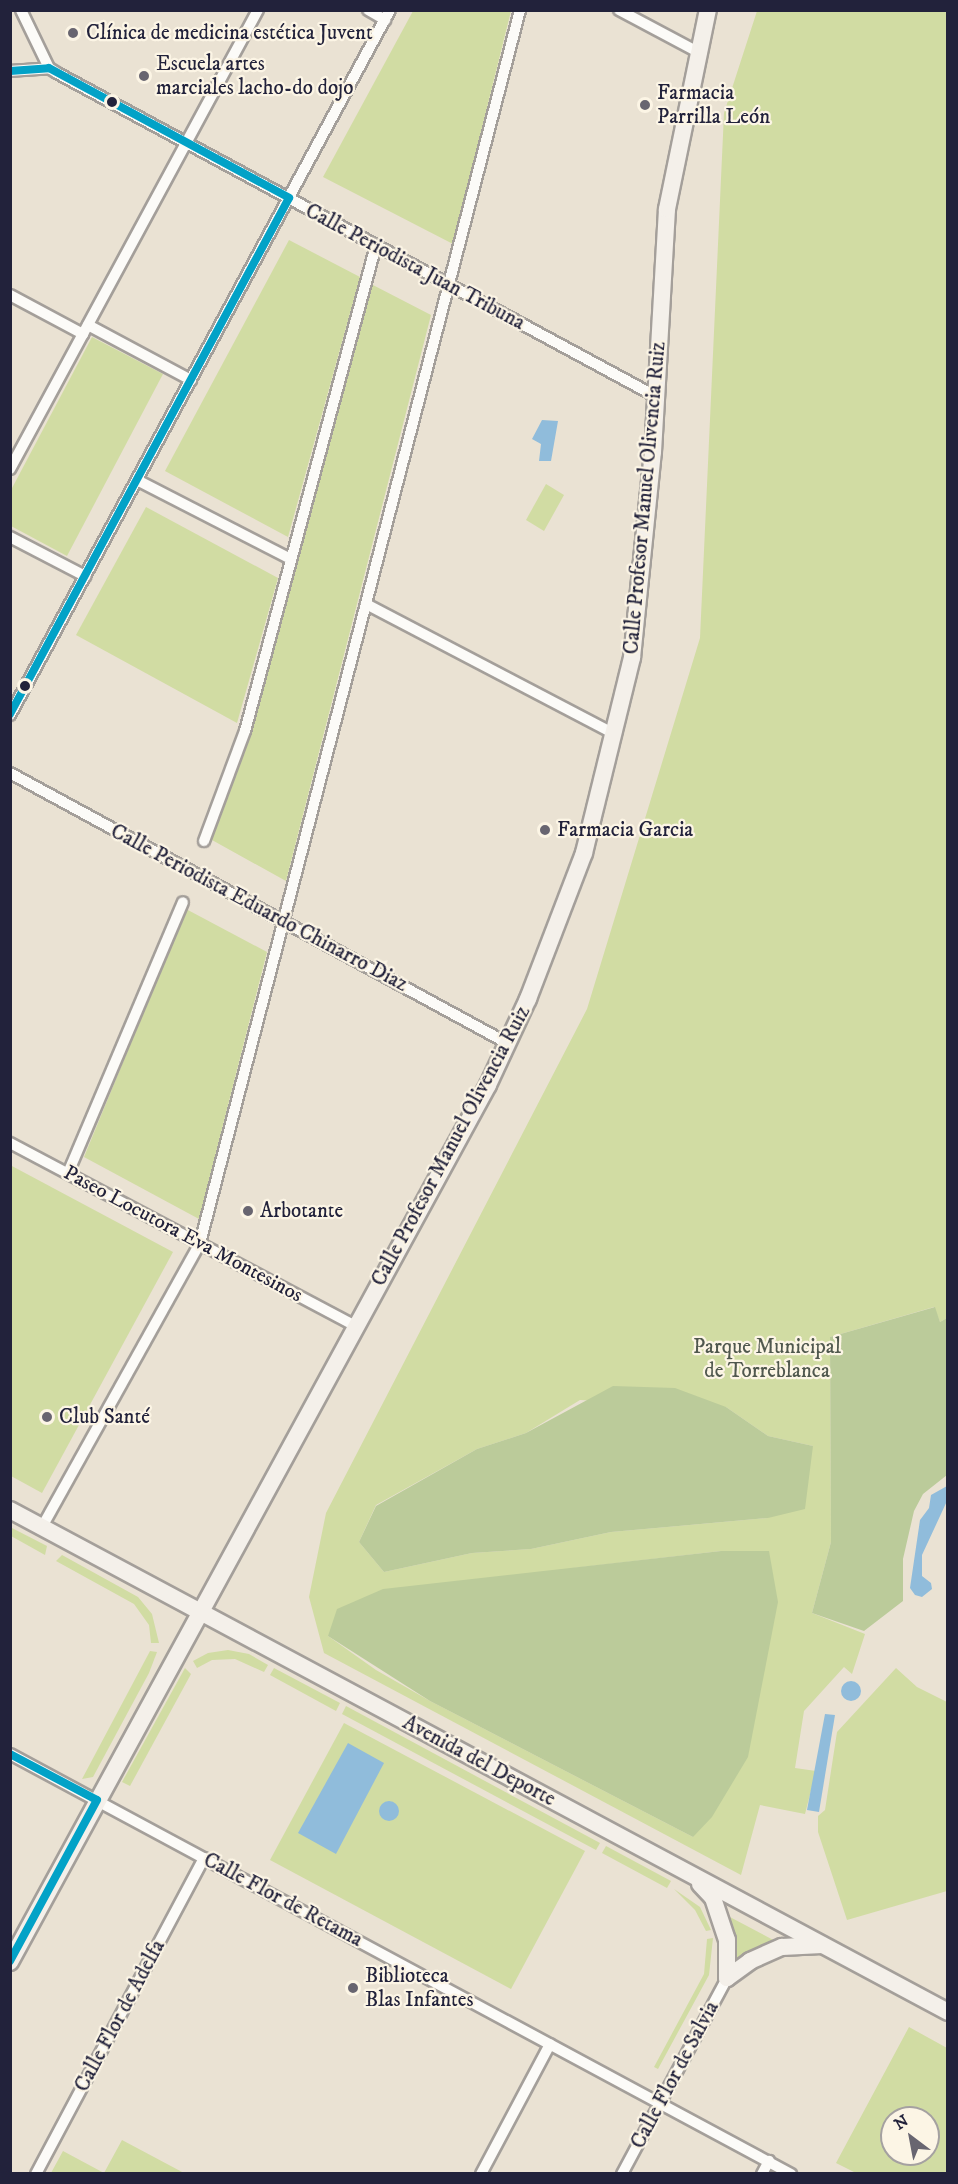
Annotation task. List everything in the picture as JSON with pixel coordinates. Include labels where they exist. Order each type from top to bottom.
[{"type":"street","points":[[10,71],[50,68],[21,10]]},
{"type":"street","points":[[10,469],[258,10]]},
{"type":"street","points":[[10,715],[388,15],[368,10]]},
{"type":"street","points":[[42,1527],[200,1243],[520,10]]},
{"type":"street","points":[[619,10],[698,52]]},
{"type":"street","name":"Calle Profesor Manuel Olivencia Ruiz","points":[[10,1962],[356,1326],[507,1042],[584,853],[632,658],[653,452],[667,209],[708,10]]},
{"type":"street","name":"Calle Periodista Juan Tribuna","points":[[50,68],[655,396]]},
{"type":"street","points":[[204,841],[245,731],[376,245]]},
{"type":"street","points":[[10,295],[191,380]]},
{"type":"street","points":[[137,480],[291,559]]},
{"type":"street","points":[[10,537],[85,576]]},
{"type":"street","points":[[366,604],[613,733]]},
{"type":"street","name":"Calle Periodista Eduardo Chinarro Diaz","points":[[10,773],[507,1042]]},
{"type":"street","points":[[68,1173],[183,902]]},
{"type":"street","name":"Paseo Locutora Eva Montesinos","points":[[10,1143],[356,1326]]},
{"type":"street","name":"Avenida del Deporte","points":[[10,1510],[948,2012]]},
{"type":"street","name":"Calle Flor de Retama","points":[[10,1754],[791,2174]]},
{"type":"street","name":"Calle Flor de Adelfa","points":[[36,2174],[204,1858]]},
{"type":"street","points":[[691,1874],[713,1898],[727,1940],[727,1978]]},
{"type":"street","points":[[727,1978],[750,1960],[782,1947],[822,1945]]},
{"type":"street","name":"Calle Flor de Salvia","points":[[622,2174],[727,1978]]},
{"type":"street","points":[[481,2174],[550,2044]]},
{"type":"street","points":[[762,2174],[769,2162]]},
{"type":"green space","points":[[413,11],[511,11],[453,244],[323,177]]},
{"type":"green space","name":"Parque Municipal de Torreblanca","points":[[757,11],[947,11],[947,1318],[940,1322],[934,1307],[830,1337],[831,1542],[812,1613],[865,1634],[852,1674],[844,1667],[804,1711],[795,1768],[816,1771],[805,1814],[760,1805],[741,1875],[324,1653],[309,1597],[326,1513],[587,1009],[700,638],[724,113]],"holes":[[[580,1400],[726,1407],[768,1436],[813,1446],[768,1518],[611,1532],[531,1549],[472,1553],[384,1572],[359,1542],[376,1505],[477,1449],[526,1433]],[[721,1551],[769,1551],[693,1837],[430,1701],[376,1670],[328,1636],[574,1568]]]},
{"type":"green space","points":[[289,240],[360,277],[288,537],[165,471]]},
{"type":"green space","points":[[371,284],[431,315],[286,881],[212,840],[263,680]]},
{"type":"green space","points":[[92,337],[163,374],[67,556],[11,526],[11,490]]},
{"type":"green space","points":[[546,484],[564,495],[544,531],[526,520]]},
{"type":"green space","points":[[146,507],[278,578],[237,723],[76,635]]},
{"type":"green space","points":[[186,909],[267,952],[199,1219],[84,1157]]},
{"type":"green space","points":[[10,1165],[173,1252],[42,1493],[11,1476]]},
{"type":"green space","points":[[935,1307],[940,1322],[947,1318],[947,1475],[923,1494],[914,1511],[903,1559],[903,1601],[864,1631],[812,1613],[831,1542],[830,1337]]},
{"type":"green space","points":[[613,1386],[675,1388],[726,1407],[768,1436],[813,1446],[805,1509],[768,1518],[611,1532],[531,1549],[472,1553],[384,1572],[359,1542],[376,1506],[477,1449],[526,1433]]},
{"type":"green space","points":[[10,1527],[47,1546],[45,1555],[11,1536]]},
{"type":"green space","points":[[721,1551],[769,1551],[778,1602],[748,1757],[712,1817],[693,1837],[430,1701],[328,1636],[337,1609],[383,1589]]},
{"type":"green space","points":[[62,1555],[138,1597],[152,1614],[159,1643],[151,1643],[149,1625],[134,1604],[56,1561]]},
{"type":"green space","points":[[228,1650],[249,1654],[268,1665],[264,1672],[235,1659],[212,1660],[197,1668],[193,1661],[208,1653]]},
{"type":"green space","points":[[150,1651],[157,1652],[149,1673],[93,1777],[82,1779]]},
{"type":"green space","points":[[185,1668],[191,1674],[130,1786],[122,1782]]},
{"type":"green space","points":[[274,1668],[340,1703],[336,1711],[270,1675]]},
{"type":"green space","points":[[896,1668],[917,1687],[947,1702],[947,1891],[847,1920],[818,1832],[818,1816],[825,1810],[837,1732]]},
{"type":"green space","points":[[346,1706],[600,1843],[596,1850],[342,1714]]},
{"type":"green space","points":[[344,1723],[585,1851],[511,1989],[270,1860]]},
{"type":"green space","points":[[606,1846],[671,1881],[667,1888],[602,1853]]},
{"type":"green space","points":[[674,1889],[700,1907],[711,1930],[706,1931],[695,1910]]},
{"type":"green space","points":[[728,1916],[777,1942],[748,1954],[733,1965]]},
{"type":"green space","points":[[713,1938],[709,1975],[658,2069],[654,2067],[704,1974],[707,1939]]},
{"type":"green space","points":[[909,2027],[947,2048],[947,2173],[856,2173],[836,2163]]},
{"type":"green space","points":[[122,2140],[184,2173],[104,2173]]},
{"type":"green space","points":[[63,2151],[104,2173],[51,2173]]},
{"type":"water","points":[[542,420],[558,421],[551,461],[539,461],[541,444],[532,439]]},
{"type":"water","points":[[947,1486],[947,1501],[922,1555],[922,1576],[931,1583],[932,1589],[922,1597],[915,1595],[910,1588],[920,1520],[929,1508],[931,1495]]},
{"type":"water","points":[[847,1681],[855,1681],[861,1687],[861,1695],[855,1701],[847,1701],[841,1695],[841,1687]]},
{"type":"water","points":[[825,1714],[835,1715],[819,1812],[807,1810]]},
{"type":"water","points":[[348,1743],[384,1763],[336,1854],[298,1833]]},
{"type":"water","points":[[389,1801],[396,1804],[399,1811],[396,1818],[389,1821],[382,1818],[379,1811],[382,1804]]},
{"type":"transit line","points":[[10,71],[49,68],[289,198],[10,714]]},
{"type":"transit line","points":[[10,1754],[97,1800],[10,1961]]},
{"type":"place","name":"Clínica de medicina estética Juvent","points":[[73,33]]},
{"type":"place","name":"Escuela artes marciales lacho-do dojo","points":[[144,76]]},
{"type":"place","name":"Farmacia Parrilla León","points":[[645,105]]},
{"type":"place","name":"Farmacia Garcia","points":[[545,830]]},
{"type":"place","name":"Arbotante","points":[[248,1211]]},
{"type":"place","name":"Club Santé","points":[[47,1417]]},
{"type":"place","name":"Biblioteca Blas Infantes","points":[[353,1988]]}]
